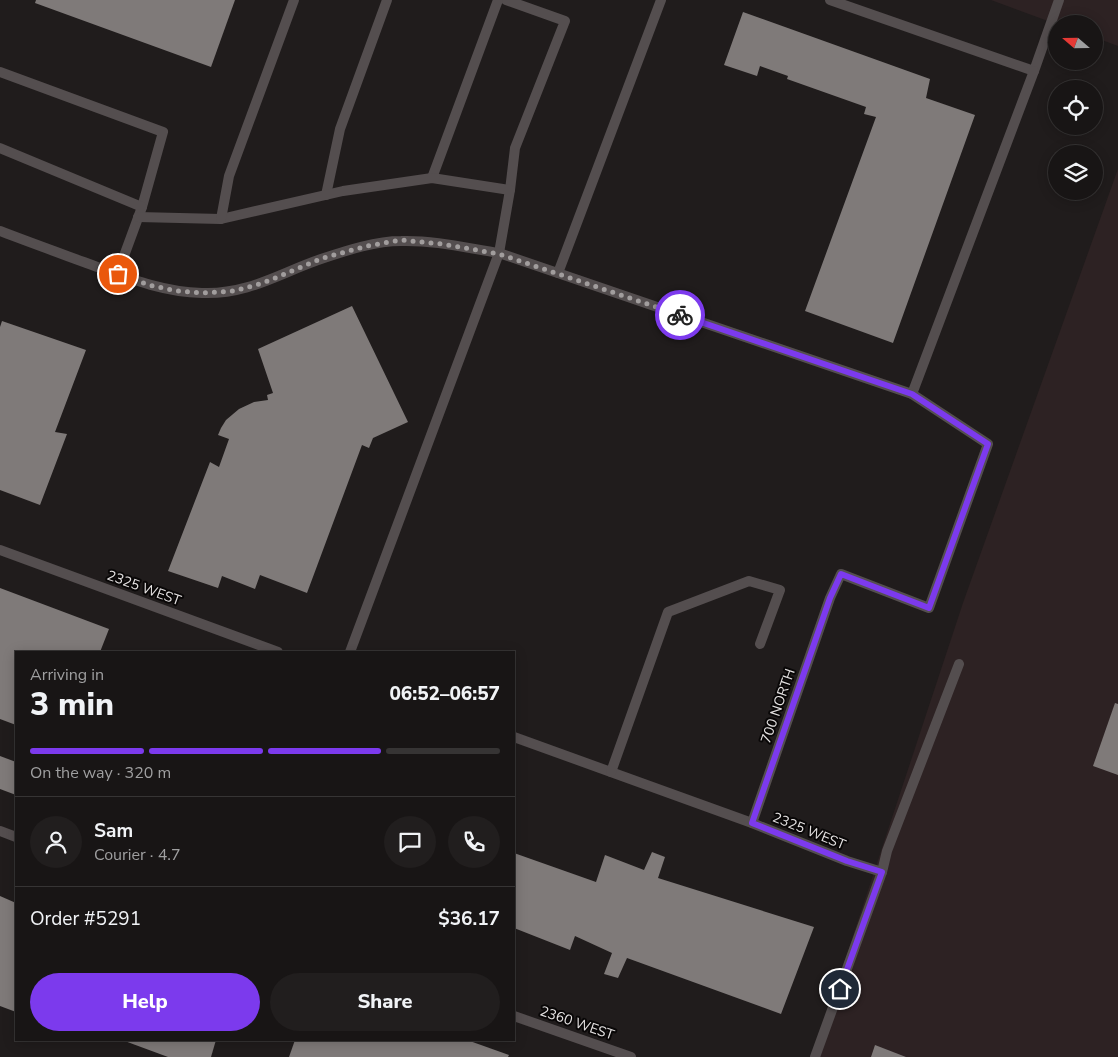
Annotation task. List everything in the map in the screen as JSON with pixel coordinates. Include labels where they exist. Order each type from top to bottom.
[{"type":"lane","points":[[221,219],[229,176],[294,0]]},
{"type":"lane","points":[[326,195],[340,129],[387,0]]},
{"type":"lane","points":[[432,178],[498,0]]},
{"type":"lane","points":[[350,651],[499,254],[515,148],[565,21],[506,0]]},
{"type":"lane","points":[[558,273],[661,0]]},
{"type":"lane","points":[[830,0],[1034,71]]},
{"type":"lane","points":[[0,231],[149,285],[177,291],[203,293],[234,291],[254,286],[323,258],[367,246],[401,240],[442,244],[499,254],[912,394],[1059,0]]},
{"type":"lane","points":[[0,72],[162,132],[142,206],[118,274]]},
{"type":"lane","points":[[0,148],[142,206]]},
{"type":"lane","points":[[138,217],[221,219],[343,191],[432,178],[510,190]]},
{"type":"lane","name":"700 NORTH","points":[[752,823],[830,598],[841,574],[929,608],[988,444],[912,394]]},
{"type":"lane","name":"2325 WEST","points":[[0,550],[275,651]]},
{"type":"lane","points":[[611,772],[668,612],[749,581],[780,590],[760,644]]},
{"type":"lane","points":[[815,1057],[882,872],[887,851],[959,664]]},
{"type":"lane","name":"2325 WEST","points":[[515,737],[752,823],[847,861],[882,872]]},
{"type":"lane","points":[[0,831],[15,837]]},
{"type":"lane","name":"2360 WEST","points":[[515,1016],[631,1057]]},
{"type":"shaded area","points":[[991,0],[1118,0],[1118,46],[1103,40],[1103,15],[1048,15],[1048,21]]},
{"type":"shaded area","points":[[1118,169],[1118,1057],[813,1057],[963,603]]},
{"type":"building","points":[[36,0],[235,0],[211,67],[35,3]]},
{"type":"building","points":[[743,12],[930,79],[926,98],[975,115],[893,343],[805,311],[876,117],[864,114],[866,107],[787,79],[788,76],[760,66],[757,76],[724,65]]},
{"type":"building","points":[[352,306],[408,422],[373,438],[369,448],[362,445],[307,593],[260,575],[255,589],[222,576],[218,588],[168,571],[210,462],[219,467],[229,439],[218,435],[221,428],[226,420],[239,409],[254,402],[268,400],[267,395],[273,393],[258,349]]},
{"type":"building","points":[[2,321],[86,350],[55,432],[67,434],[40,505],[0,490],[0,327]]},
{"type":"building","points":[[0,588],[109,629],[100,651],[15,651],[15,725],[0,719]]},
{"type":"building","points":[[1115,703],[1118,704],[1118,775],[1093,766]]},
{"type":"building","points":[[0,756],[15,762],[15,795],[0,789]]},
{"type":"building","points":[[652,852],[665,857],[658,878],[814,927],[781,1014],[627,958],[618,978],[604,974],[612,953],[575,936],[570,950],[515,928],[515,853],[596,882],[605,855],[644,870]]},
{"type":"building","points":[[0,896],[15,903],[15,1012],[0,1006]]},
{"type":"building","points":[[125,1041],[216,1041],[211,1057],[168,1057]]},
{"type":"building","points":[[295,1041],[470,1041],[509,1055],[508,1057],[289,1057]]},
{"type":"building","points":[[875,1045],[906,1057],[871,1057]]},
{"type":"way so far","points":[[118,274],[149,285],[177,291],[203,293],[234,291],[263,283],[323,258],[367,246],[401,240],[442,244],[499,254],[680,315]]},
{"type":"route","points":[[680,315],[912,394],[988,444],[929,608],[841,574],[830,598],[752,823],[847,861],[882,872],[840,989]]}]
